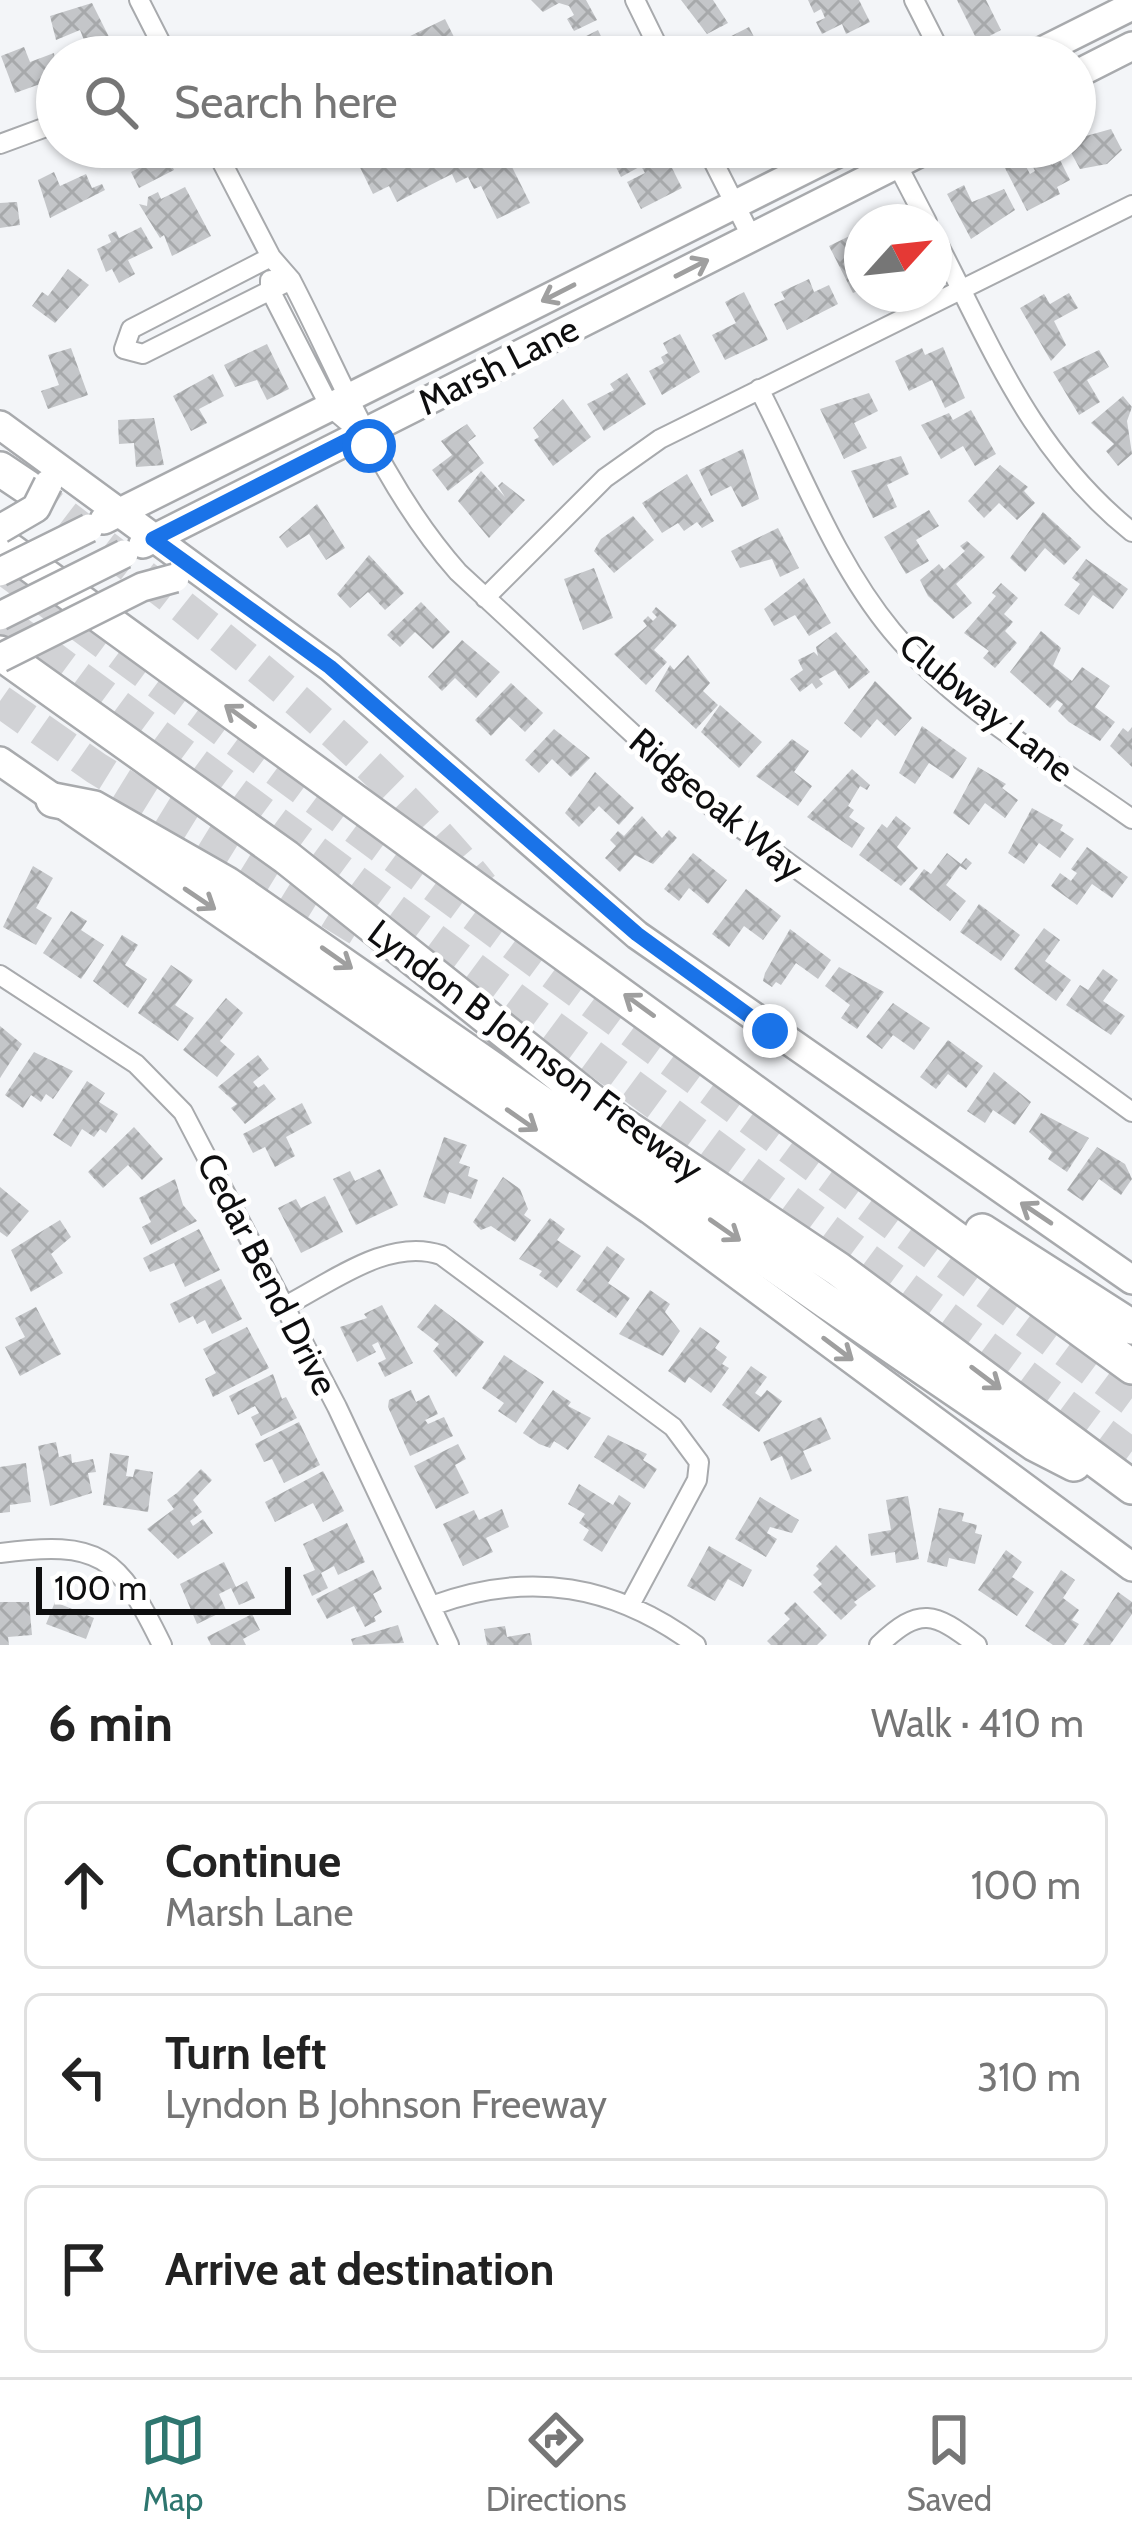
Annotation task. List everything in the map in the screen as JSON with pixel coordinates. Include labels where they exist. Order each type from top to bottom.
[{"type":"highway","points":[[0,543],[1132,1367]]},
{"type":"highway","name":"Lyndon B Johnson Freeway","points":[[0,656],[286,857],[617,1121],[838,1268],[1132,1490]]},
{"type":"highway","points":[[53,800],[94,808],[227,884],[1035,1444],[1132,1490]]},
{"type":"highway","points":[[918,1208],[971,1224],[1132,1327]]},
{"type":"main road","points":[[1072,36],[1132,6]]},
{"type":"main road","points":[[1096,64],[1132,46]]},
{"type":"main road","name":"Marsh Lane","points":[[0,572],[808,168]]},
{"type":"main road","name":"Marsh Lane","points":[[0,616],[752,238],[872,168]]},
{"type":"main road","points":[[618,263],[635,296]]},
{"type":"main road","points":[[0,425],[29,474],[36,508],[0,529]]},
{"type":"main road","points":[[29,474],[118,513],[330,667],[637,934],[1132,1280]]},
{"type":"main road","points":[[0,656],[142,587],[175,578],[209,579]]},
{"type":"main road","name":"Lyndon B Johnson Freeway","points":[[0,761],[650,1210],[1132,1567]]},
{"type":"street","points":[[139,0],[157,36]]},
{"type":"street","points":[[635,0],[653,36]]},
{"type":"street","points":[[914,0],[932,36]]},
{"type":"street","points":[[0,144],[36,130]]},
{"type":"street","name":"Ridgeoak Way","points":[[225,168],[271,257],[291,280],[339,402]]},
{"type":"street","points":[[716,168],[752,238]]},
{"type":"street","points":[[898,168],[917,204]]},
{"type":"street","points":[[485,598],[605,478],[660,440],[1132,205]]},
{"type":"street","points":[[271,257],[130,328],[124,349],[143,354],[291,280]]},
{"type":"street","name":"Ridgeoak Way","points":[[271,257],[270,290],[339,402],[424,533],[485,598],[713,808],[1132,1112]]},
{"type":"street","points":[[952,270],[1047,448],[1132,532]]},
{"type":"street","name":"Clubway Lane","points":[[759,389],[845,561],[894,634],[942,681],[1132,819]]},
{"type":"street","name":"Cedar Bend Drive","points":[[0,975],[159,1083],[198,1136],[434,1604],[449,1645]]},
{"type":"street","points":[[285,1306],[397,1250],[418,1247],[441,1255],[673,1427],[699,1462],[698,1480],[631,1604]]},
{"type":"street","points":[[0,1553],[67,1546],[98,1557],[128,1585],[162,1645]]},
{"type":"street","points":[[434,1604],[481,1589],[530,1583],[603,1593],[631,1604],[696,1645]]},
{"type":"street","points":[[879,1645],[913,1618],[928,1616],[977,1645]]},
{"type":"building","points":[[531,0],[586,0],[597,20],[574,31],[567,19],[574,15],[569,6],[559,3],[543,12]]},
{"type":"building","points":[[681,0],[713,0],[728,23],[707,34]]},
{"type":"building","points":[[808,0],[859,0],[870,22],[846,34],[842,24],[822,34],[816,22],[825,18],[821,9],[814,13]]},
{"type":"building","points":[[957,0],[986,0],[1001,30],[975,36]]},
{"type":"building","points":[[92,3],[108,36],[82,36],[80,30],[55,36],[50,16]]},
{"type":"building","points":[[445,19],[454,36],[410,36]]},
{"type":"building","points":[[749,27],[754,36],[731,36]]},
{"type":"building","points":[[24,47],[30,62],[36,60],[36,86],[15,93],[1,56]]},
{"type":"building","points":[[1111,129],[1122,150],[1107,164],[1096,166],[1096,133]]},
{"type":"building","points":[[139,168],[174,170],[139,188],[131,172]]},
{"type":"building","points":[[360,168],[512,168],[530,203],[497,219],[481,186],[474,189],[468,177],[456,183],[452,174],[397,202],[389,186],[373,194]]},
{"type":"building","points":[[616,168],[637,168],[621,177]]},
{"type":"building","points":[[642,168],[672,168],[682,188],[641,209],[627,182],[645,173]]},
{"type":"building","points":[[1005,168],[1064,168],[1070,180],[1057,187],[1060,194],[1027,211]]},
{"type":"building","points":[[54,172],[60,186],[86,174],[92,188],[102,184],[105,190],[50,218],[38,180]]},
{"type":"building","points":[[964,185],[972,202],[1004,189],[1015,210],[971,239],[947,194]]},
{"type":"building","points":[[185,187],[211,236],[172,256],[164,235],[160,238],[139,204],[147,206],[148,197],[158,192],[161,199]]},
{"type":"building","points":[[17,202],[20,225],[0,228],[0,203]]},
{"type":"building","points":[[141,227],[153,248],[128,260],[135,274],[119,283],[112,269],[106,272],[97,249],[111,242],[108,235],[116,231],[119,238]]},
{"type":"building","points":[[844,239],[844,275],[829,246]]},
{"type":"building","points":[[68,269],[89,285],[55,323],[32,306],[42,292],[48,296]]},
{"type":"building","points":[[809,279],[814,292],[829,285],[838,304],[787,330],[774,304],[785,299],[781,292]]},
{"type":"building","points":[[744,292],[768,340],[725,360],[712,335],[736,323],[725,302]]},
{"type":"building","points":[[1069,293],[1078,308],[1054,321],[1066,345],[1051,361],[1020,308],[1044,294],[1050,304]]},
{"type":"building","points":[[680,334],[700,372],[662,395],[649,371],[664,363],[661,357],[668,353],[663,343]]},
{"type":"building","points":[[267,344],[289,389],[267,400],[257,380],[235,387],[224,365]]},
{"type":"building","points":[[943,347],[965,398],[945,408],[932,380],[909,391],[895,361],[922,348],[925,355]]},
{"type":"building","points":[[71,348],[88,395],[48,409],[41,391],[59,385],[48,355]]},
{"type":"building","points":[[1099,350],[1109,367],[1087,380],[1100,402],[1079,415],[1053,372]]},
{"type":"building","points":[[627,373],[646,404],[604,431],[587,404],[614,390],[610,384]]},
{"type":"building","points":[[213,374],[224,396],[199,409],[207,423],[191,431],[173,396]]},
{"type":"building","points":[[869,393],[878,411],[854,423],[867,448],[844,459],[820,409]]},
{"type":"building","points":[[1123,396],[1132,407],[1127,421],[1132,454],[1118,466],[1106,451],[1114,444],[1091,423]]},
{"type":"building","points":[[563,399],[591,437],[553,466],[534,440],[539,437],[533,428]]},
{"type":"building","points":[[971,410],[996,454],[975,466],[963,446],[941,459],[921,425],[949,413],[953,420]]},
{"type":"building","points":[[154,418],[164,465],[136,467],[134,443],[119,444],[118,420]]},
{"type":"building","points":[[467,424],[476,436],[468,442],[484,463],[448,491],[432,470],[452,455],[441,441]]},
{"type":"building","points":[[743,449],[759,499],[742,507],[731,486],[711,496],[699,470]]},
{"type":"building","points":[[901,456],[909,474],[887,485],[897,507],[873,518],[851,471]]},
{"type":"building","points":[[1000,465],[1028,487],[1024,491],[1035,503],[1017,520],[999,503],[984,518],[968,501]]},
{"type":"building","points":[[481,471],[505,497],[498,486],[502,482],[525,500],[489,538],[458,501]]},
{"type":"building","points":[[687,474],[714,521],[702,528],[697,522],[684,531],[678,523],[662,533],[642,503]]},
{"type":"building","points":[[317,504],[345,548],[326,560],[309,534],[287,548],[279,537]]},
{"type":"building","points":[[929,510],[939,526],[916,540],[929,561],[906,574],[884,537]]},
{"type":"building","points":[[1043,512],[1081,547],[1064,565],[1045,548],[1025,572],[1010,558]]},
{"type":"building","points":[[633,516],[654,540],[614,573],[594,551],[601,539]]},
{"type":"building","points":[[778,528],[799,568],[780,577],[772,559],[740,568],[731,551]]},
{"type":"building","points":[[967,541],[985,557],[956,584],[972,603],[953,619],[928,596],[920,580],[939,564],[944,570],[965,551],[960,546]]},
{"type":"building","points":[[369,555],[404,593],[385,610],[368,592],[350,608],[337,594]]},
{"type":"building","points":[[1086,559],[1128,589],[1113,609],[1093,595],[1079,615],[1064,605],[1080,584],[1072,578]]},
{"type":"building","points":[[594,568],[613,618],[583,630],[564,579]]},
{"type":"building","points":[[804,578],[831,623],[809,636],[795,615],[774,626],[764,609]]},
{"type":"building","points":[[1001,583],[1018,598],[1004,614],[1013,622],[1005,631],[1017,643],[995,668],[983,658],[989,651],[964,633],[996,596],[992,593]]},
{"type":"building","points":[[421,602],[450,632],[433,649],[415,632],[400,647],[387,635]]},
{"type":"building","points":[[656,607],[677,625],[654,650],[667,662],[646,685],[614,654],[647,626],[643,621],[648,616],[653,621],[657,617],[652,612]]},
{"type":"building","points":[[1041,631],[1061,648],[1053,666],[1072,681],[1082,667],[1110,686],[1095,707],[1115,722],[1100,741],[1058,711],[1063,704],[1057,700],[1050,708],[1010,672]]},
{"type":"building","points":[[836,632],[870,672],[849,689],[835,670],[819,679],[823,684],[816,689],[812,683],[800,692],[790,679],[803,670],[798,660],[814,652],[818,656],[816,647]]},
{"type":"building","points":[[462,640],[500,672],[476,698],[455,678],[442,691],[428,677]]},
{"type":"building","points":[[688,655],[710,683],[703,691],[718,705],[696,729],[655,691],[670,665],[674,670]]},
{"type":"building","points":[[875,681],[912,718],[895,736],[877,719],[861,738],[844,723]]},
{"type":"building","points":[[511,683],[543,713],[525,732],[509,717],[491,736],[475,720]]},
{"type":"building","points":[[720,705],[762,742],[739,768],[701,732]]},
{"type":"building","points":[[922,726],[967,758],[953,779],[929,763],[915,784],[899,773]]},
{"type":"building","points":[[1132,727],[1132,767],[1110,746],[1123,728],[1128,732]]},
{"type":"building","points":[[554,729],[590,758],[571,777],[552,759],[539,773],[525,760]]},
{"type":"building","points":[[792,739],[809,751],[794,772],[812,786],[798,806],[756,776]]},
{"type":"building","points":[[978,767],[1006,784],[1002,788],[1018,800],[1005,818],[985,803],[969,825],[953,813]]},
{"type":"building","points":[[852,769],[870,785],[867,790],[860,786],[848,806],[854,810],[849,817],[865,828],[852,848],[807,817]]},
{"type":"building","points":[[595,772],[634,808],[619,825],[599,806],[579,827],[565,813]]},
{"type":"building","points":[[1032,808],[1063,825],[1060,830],[1074,839],[1060,858],[1039,843],[1024,864],[1008,853]]},
{"type":"building","points":[[642,816],[662,838],[669,830],[677,838],[653,864],[635,855],[620,872],[605,858],[616,846],[610,840],[618,831],[624,836]]},
{"type":"building","points":[[896,816],[911,828],[897,847],[918,868],[901,886],[859,855],[882,824],[887,828]]},
{"type":"building","points":[[1087,847],[1128,877],[1112,898],[1092,884],[1077,905],[1051,886],[1060,873],[1071,881],[1077,873],[1071,869]]},
{"type":"building","points":[[693,853],[727,880],[708,904],[689,888],[679,901],[664,889]]},
{"type":"building","points":[[947,853],[961,864],[966,858],[972,863],[966,870],[960,866],[946,885],[966,901],[950,921],[909,889],[924,869],[931,874]]},
{"type":"building","points":[[33,866],[53,878],[36,908],[52,918],[36,945],[3,927]]},
{"type":"building","points":[[746,889],[781,916],[763,940],[744,926],[729,947],[712,934]]},
{"type":"building","points":[[979,904],[1020,935],[1001,961],[960,932]]},
{"type":"building","points":[[71,911],[87,921],[81,930],[104,945],[81,979],[43,953]]},
{"type":"building","points":[[1044,928],[1060,940],[1045,961],[1071,980],[1056,1001],[1014,969]]},
{"type":"building","points":[[790,929],[831,960],[818,979],[796,963],[781,985],[776,982],[772,987],[763,981],[765,973]]},
{"type":"building","points":[[122,935],[138,945],[125,965],[147,979],[128,1008],[93,981]]},
{"type":"building","points":[[171,965],[193,980],[175,1005],[194,1018],[178,1041],[138,1013]]},
{"type":"building","points":[[839,967],[884,992],[857,1029],[841,1018],[850,1005],[825,986]]},
{"type":"building","points":[[1103,969],[1118,980],[1103,1001],[1125,1016],[1111,1035],[1066,1005],[1080,985],[1088,990]]},
{"type":"building","points":[[226,998],[243,1013],[220,1041],[235,1054],[217,1077],[183,1050]]},
{"type":"building","points":[[893,1003],[930,1028],[914,1050],[893,1035],[882,1049],[866,1037]]},
{"type":"building","points":[[0,1026],[22,1044],[0,1078]]},
{"type":"building","points":[[948,1040],[983,1066],[966,1088],[948,1074],[936,1089],[920,1077]]},
{"type":"building","points":[[34,1052],[73,1071],[53,1099],[46,1094],[41,1102],[31,1095],[23,1108],[5,1095]]},
{"type":"building","points":[[258,1055],[269,1069],[253,1082],[258,1088],[264,1084],[276,1099],[245,1124],[231,1108],[237,1104],[218,1087]]},
{"type":"building","points":[[994,1072],[1031,1102],[1015,1125],[993,1110],[985,1123],[967,1111]]},
{"type":"building","points":[[87,1081],[105,1093],[99,1102],[118,1114],[106,1133],[100,1129],[94,1137],[82,1129],[71,1147],[53,1135]]},
{"type":"building","points":[[302,1103],[312,1123],[286,1137],[295,1156],[275,1167],[265,1147],[253,1153],[243,1134]]},
{"type":"building","points":[[1041,1113],[1089,1138],[1067,1172],[1048,1159],[1052,1152],[1029,1132]]},
{"type":"building","points":[[134,1127],[163,1159],[142,1180],[128,1165],[103,1188],[88,1172]]},
{"type":"building","points":[[444,1137],[467,1145],[459,1163],[470,1167],[468,1176],[478,1180],[471,1199],[449,1192],[445,1204],[423,1197]]},
{"type":"building","points":[[1097,1147],[1125,1164],[1132,1179],[1121,1195],[1099,1179],[1083,1201],[1067,1190]]},
{"type":"building","points":[[380,1169],[398,1205],[356,1225],[333,1179],[350,1171],[355,1181]]},
{"type":"building","points":[[503,1177],[520,1189],[528,1209],[524,1215],[531,1220],[515,1242],[491,1226],[481,1230],[473,1222]]},
{"type":"building","points":[[175,1179],[183,1205],[197,1221],[151,1245],[142,1227],[151,1222],[139,1198]]},
{"type":"building","points":[[0,1187],[29,1211],[7,1237],[0,1232]]},
{"type":"building","points":[[325,1196],[343,1232],[301,1253],[278,1208],[296,1199],[301,1208]]},
{"type":"building","points":[[550,1218],[565,1229],[557,1240],[581,1256],[557,1288],[539,1275],[542,1271],[519,1259]]},
{"type":"building","points":[[60,1220],[71,1237],[51,1254],[63,1273],[31,1292],[11,1250]]},
{"type":"building","points":[[199,1229],[220,1270],[185,1287],[174,1263],[150,1272],[143,1258]]},
{"type":"building","points":[[607,1246],[625,1259],[608,1283],[630,1298],[616,1318],[576,1290]]},
{"type":"building","points":[[221,1279],[242,1319],[212,1334],[205,1320],[197,1324],[193,1316],[179,1323],[170,1304]]},
{"type":"building","points":[[650,1290],[670,1304],[665,1312],[680,1331],[663,1356],[619,1334]]},
{"type":"building","points":[[435,1304],[484,1342],[456,1377],[433,1351],[439,1344],[417,1327]]},
{"type":"building","points":[[382,1305],[413,1363],[385,1377],[378,1363],[386,1359],[378,1342],[372,1345],[376,1352],[357,1362],[340,1327],[367,1318],[364,1314]]},
{"type":"building","points":[[36,1307],[61,1354],[20,1376],[5,1347],[25,1337],[15,1318]]},
{"type":"building","points":[[247,1327],[269,1368],[213,1397],[205,1379],[216,1373],[203,1349]]},
{"type":"building","points":[[700,1327],[720,1341],[715,1348],[727,1357],[722,1364],[729,1368],[711,1393],[689,1377],[685,1383],[668,1371]]},
{"type":"building","points":[[504,1355],[544,1382],[516,1423],[498,1411],[504,1403],[482,1388]]},
{"type":"building","points":[[751,1366],[767,1377],[755,1393],[761,1397],[767,1390],[782,1401],[759,1432],[722,1405]]},
{"type":"building","points":[[273,1374],[282,1399],[286,1397],[297,1418],[261,1436],[251,1417],[259,1413],[255,1406],[238,1415],[229,1396]]},
{"type":"building","points":[[411,1390],[416,1402],[429,1395],[438,1414],[425,1420],[428,1424],[444,1417],[453,1436],[410,1456],[388,1407],[389,1400]]},
{"type":"building","points":[[553,1390],[571,1402],[568,1406],[591,1418],[568,1450],[554,1441],[550,1448],[539,1444],[523,1433]]},
{"type":"building","points":[[821,1417],[831,1439],[803,1451],[812,1471],[791,1480],[782,1456],[771,1461],[763,1442]]},
{"type":"building","points":[[299,1422],[320,1465],[284,1483],[272,1459],[264,1462],[255,1444]]},
{"type":"building","points":[[608,1435],[647,1454],[643,1460],[657,1469],[644,1489],[594,1457]]},
{"type":"building","points":[[56,1442],[59,1457],[71,1454],[72,1463],[93,1459],[96,1472],[88,1473],[92,1493],[50,1506],[38,1446]]},
{"type":"building","points":[[458,1444],[466,1459],[455,1465],[469,1493],[436,1509],[414,1466]]},
{"type":"building","points":[[110,1453],[129,1456],[126,1476],[133,1477],[135,1469],[153,1472],[148,1512],[103,1505]]},
{"type":"building","points":[[26,1463],[31,1502],[10,1505],[10,1512],[0,1513],[0,1467]]},
{"type":"building","points":[[201,1469],[212,1480],[193,1500],[202,1512],[190,1521],[193,1526],[203,1519],[213,1533],[178,1559],[147,1529],[174,1509],[167,1500]]},
{"type":"building","points":[[323,1471],[344,1511],[323,1522],[313,1503],[275,1522],[265,1502]]},
{"type":"building","points":[[579,1484],[613,1505],[619,1495],[631,1503],[602,1552],[583,1540],[589,1530],[579,1523],[585,1514],[568,1504]]},
{"type":"building","points":[[908,1496],[919,1559],[896,1563],[895,1552],[871,1556],[868,1534],[891,1530],[886,1500]]},
{"type":"building","points":[[760,1497],[799,1520],[792,1533],[770,1527],[767,1533],[777,1539],[766,1557],[735,1539]]},
{"type":"building","points":[[939,1508],[964,1513],[962,1521],[977,1525],[975,1533],[982,1535],[975,1564],[949,1558],[947,1567],[927,1562]]},
{"type":"building","points":[[502,1509],[509,1527],[486,1538],[493,1552],[463,1566],[443,1524],[474,1510],[479,1520]]},
{"type":"building","points":[[347,1523],[365,1562],[338,1575],[334,1566],[321,1573],[328,1588],[312,1596],[303,1575],[315,1570],[303,1544]]},
{"type":"building","points":[[836,1545],[876,1586],[854,1602],[857,1605],[841,1620],[813,1592],[822,1584],[813,1575],[819,1569],[816,1566]]},
{"type":"building","points":[[709,1546],[752,1570],[743,1587],[728,1579],[715,1601],[687,1586]]},
{"type":"building","points":[[1006,1550],[1022,1562],[1012,1577],[1034,1592],[1017,1616],[978,1590]]},
{"type":"building","points":[[224,1562],[236,1587],[247,1581],[255,1598],[239,1605],[231,1588],[219,1594],[226,1610],[197,1624],[180,1584]]},
{"type":"building","points":[[373,1570],[382,1589],[373,1594],[382,1612],[374,1617],[376,1621],[365,1627],[354,1606],[327,1619],[316,1599]]},
{"type":"building","points":[[1061,1570],[1075,1580],[1063,1598],[1079,1610],[1072,1620],[1079,1624],[1064,1645],[1053,1645],[1025,1626]]},
{"type":"building","points":[[1118,1592],[1132,1602],[1132,1614],[1110,1645],[1083,1645]]},
{"type":"building","points":[[0,1602],[29,1602],[32,1635],[8,1637],[9,1645],[0,1645]]},
{"type":"building","points":[[55,1602],[94,1618],[86,1639],[46,1624]]},
{"type":"building","points":[[795,1602],[827,1635],[817,1645],[771,1645],[767,1641],[790,1619],[784,1613]]},
{"type":"building","points":[[252,1614],[260,1630],[243,1639],[246,1645],[211,1645],[207,1637]]},
{"type":"building","points":[[398,1625],[404,1643],[353,1645],[351,1639]]},
{"type":"building","points":[[505,1626],[507,1637],[530,1633],[532,1645],[487,1645],[484,1629]]},
{"type":"tunnel","points":[[27,487],[326,725],[434,831],[482,886]]},
{"type":"tunnel","points":[[0,566],[1132,1400]]},
{"type":"tunnel","points":[[0,619],[1132,1455]]},
{"type":"tunnel","points":[[0,701],[96,768],[367,935]]},
{"type":"route","points":[[369,446],[362,433],[153,539],[330,667],[637,934],[770,1031]]}]
